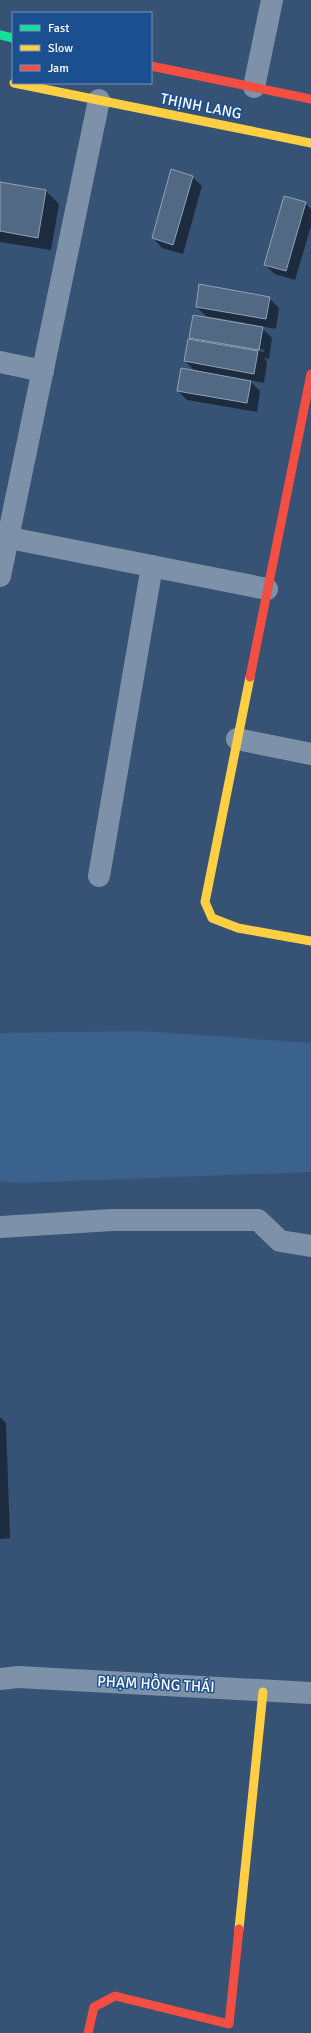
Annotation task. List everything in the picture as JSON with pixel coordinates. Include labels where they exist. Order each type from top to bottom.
[{"type":"street","points":[[254,87],[272,0]]},
{"type":"street","points":[[0,35],[12,38]]},
{"type":"street","name":"THỊNH LANG","points":[[152,66],[311,100]]},
{"type":"street","name":"THỊNH LANG","points":[[21,84],[311,143]]},
{"type":"street","points":[[0,576],[4,537],[42,371],[99,100]]},
{"type":"street","points":[[0,362],[42,371]]},
{"type":"street","points":[[311,374],[308,397],[267,589],[205,902],[207,910],[212,918],[238,928],[311,941]]},
{"type":"street","points":[[4,537],[267,589]]},
{"type":"street","points":[[99,876],[152,566]]},
{"type":"street","points":[[237,739],[311,754]]},
{"type":"street","points":[[0,1227],[112,1220],[258,1220],[280,1241],[311,1246]]},
{"type":"street","name":"PHẠM HỒNG THÁI","points":[[0,1679],[18,1677],[230,1688],[263,1692],[311,1693]]},
{"type":"street","points":[[88,2033],[94,2007],[115,1996],[229,2024],[263,1692]]},
{"type":"water","points":[[142,1031],[311,1043],[311,1172],[21,1183],[0,1181],[0,1033]]},
{"type":"building","points":[[171,169],[193,176],[173,245],[152,238]]},
{"type":"building","points":[[0,182],[46,190],[38,238],[0,231]]},
{"type":"building","points":[[284,196],[306,202],[286,271],[264,265]]},
{"type":"building","points":[[199,284],[270,297],[266,319],[196,307]]},
{"type":"building","points":[[193,315],[263,327],[259,350],[189,338]]},
{"type":"building","points":[[188,339],[258,351],[254,374],[184,361]]},
{"type":"building","points":[[181,368],[251,381],[247,403],[177,391]]},
{"type":"traffic: fast","points":[[0,35],[12,38]]},
{"type":"traffic: slow","points":[[19,84],[311,143]]},
{"type":"traffic: slow","points":[[250,677],[205,902],[212,918],[238,928],[311,941]]},
{"type":"traffic: slow","points":[[239,1929],[263,1692]]},
{"type":"traffic: jam","points":[[152,66],[311,99]]},
{"type":"traffic: jam","points":[[250,677],[311,374]]},
{"type":"traffic: jam","points":[[88,2033],[94,2007],[115,1996],[229,2024],[239,1929]]}]
